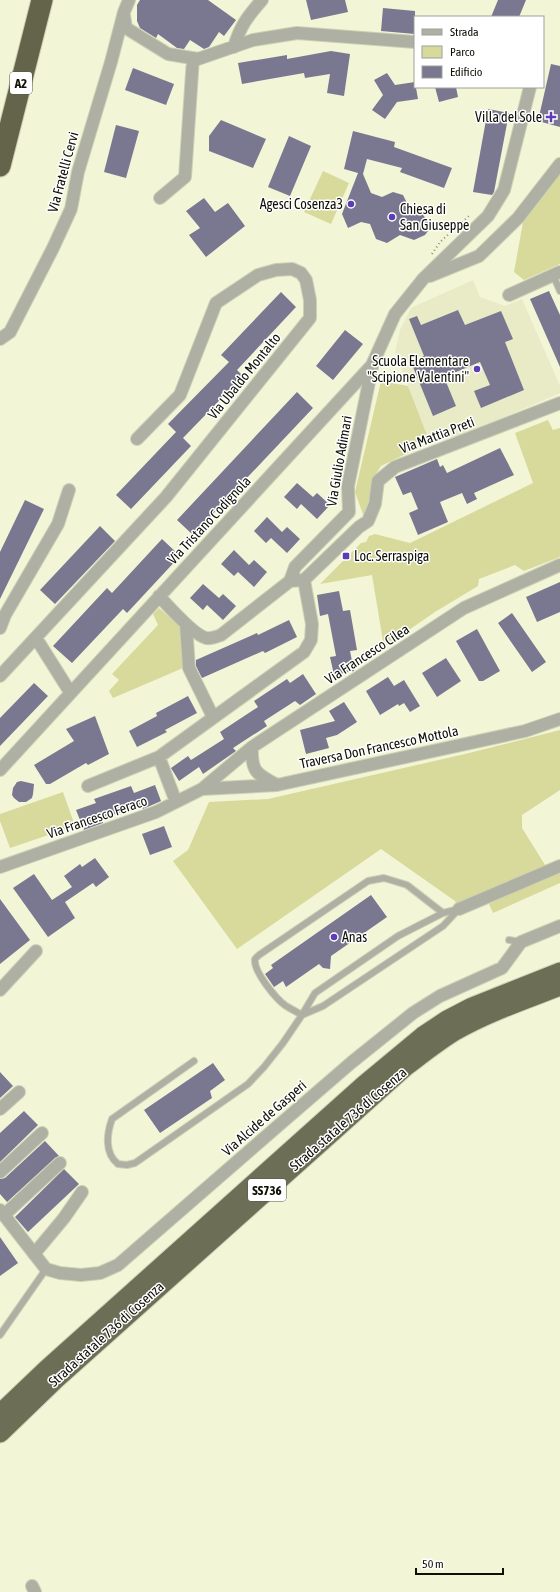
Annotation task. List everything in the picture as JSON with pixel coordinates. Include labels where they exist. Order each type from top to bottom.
[{"type":"highway","name":"A2","points":[[0,166],[42,0]]},
{"type":"highway","name":"Strada statale 736 di Cosenza","points":[[0,1414],[47,1369],[396,1057],[423,1036],[472,1007],[560,972]]},
{"type":"highway","name":"Strada statale 736 di Cosenza","points":[[0,1433],[56,1379],[405,1068],[431,1047],[460,1029],[507,1007],[560,986]]},
{"type":"street","name":"Via Fratelli Cervi","points":[[0,339],[10,332],[53,248],[71,209],[78,172],[111,62],[124,12],[129,0]]},
{"type":"street","points":[[234,47],[238,33],[246,18],[262,0]]},
{"type":"street","points":[[124,12],[126,28],[168,54],[198,59],[253,40],[297,33],[414,42]]},
{"type":"street","points":[[160,198],[185,177],[193,58]]},
{"type":"street","name":"Via Tristano Codignola","points":[[0,770],[70,692],[372,365],[395,314],[423,279],[488,216],[504,190],[530,88]]},
{"type":"street","points":[[423,279],[479,256],[518,218],[560,164]]},
{"type":"street","name":"Via Ubaldo Montalto","points":[[0,676],[166,497],[310,318],[309,290],[306,280],[301,273],[292,269],[267,272],[258,275],[216,303],[180,395],[137,439]]},
{"type":"street","points":[[509,295],[557,274]]},
{"type":"street","name":"Via Giulio Adimari","points":[[290,581],[295,567],[349,512],[348,486],[372,365]]},
{"type":"street","name":"Via Mattia Preti","points":[[304,580],[359,527],[368,521],[375,504],[378,481],[395,467],[560,403]]},
{"type":"street","points":[[0,628],[5,614],[58,524],[68,490]]},
{"type":"street","points":[[349,512],[359,527]]},
{"type":"street","name":"Via Francesco Cilea","points":[[202,789],[252,747],[464,608],[560,565]]},
{"type":"street","points":[[88,786],[159,757],[304,652],[311,640],[312,624],[304,580],[290,581],[221,635],[212,638],[205,638],[186,624],[160,596]]},
{"type":"street","points":[[186,624],[190,668],[214,717]]},
{"type":"street","points":[[36,638],[70,692]]},
{"type":"street","name":"Traversa Don Francesco Mottola","points":[[202,789],[277,785],[525,730],[560,719]]},
{"type":"street","points":[[252,747],[252,760],[254,768],[261,777],[277,785]]},
{"type":"street","points":[[159,757],[176,802]]},
{"type":"street","name":"Via Francesco Feraco","points":[[0,867],[156,812],[202,789]]},
{"type":"street","points":[[459,909],[560,866]]},
{"type":"street","name":"Via Alcide de Gasperi","points":[[46,1269],[60,1273],[81,1275],[100,1273],[118,1265],[284,1120],[413,1013],[440,996],[502,968],[515,941],[560,926]]},
{"type":"street","points":[[0,990],[36,951]]},
{"type":"street","points":[[0,1109],[19,1092]]},
{"type":"street","points":[[0,1172],[42,1133]]},
{"type":"street","points":[[46,1269],[2,1213],[60,1163]]},
{"type":"street","points":[[34,1254],[64,1218],[82,1192]]},
{"type":"lane","points":[[557,274],[560,291]]},
{"type":"lane","points":[[302,1015],[285,1005],[271,991],[256,966],[255,959],[259,955],[368,881],[384,878],[407,885],[443,913]]},
{"type":"lane","points":[[194,1061],[112,1119],[108,1134],[108,1143],[113,1159],[118,1164],[127,1165],[135,1163],[248,1084],[264,1068],[283,1043],[315,993],[398,936],[443,913],[459,909]]},
{"type":"lane","points":[[302,1015],[323,1006],[442,926],[459,909]]},
{"type":"lane","points":[[0,1335],[46,1269]]},
{"type":"path","points":[[440,242],[470,215]]},
{"type":"shaded area","name":"Scuola Elementare \"Scipione Valentini\"","points":[[473,280],[480,297],[505,306],[522,299],[560,386],[560,393],[456,438],[427,435],[395,352],[400,330],[411,308]]},
{"type":"green space","points":[[323,171],[349,183],[331,224],[304,212]]},
{"type":"green space","points":[[560,172],[560,264],[524,280],[514,272],[524,217]]},
{"type":"green space","points":[[381,381],[408,386],[427,435],[416,442],[412,451],[381,466],[376,474],[364,517],[355,492]]},
{"type":"green space","points":[[548,420],[553,430],[560,428],[560,557],[524,571],[515,565],[479,579],[478,586],[435,612],[384,647],[372,575],[320,584],[361,543],[366,542],[369,536],[375,534],[410,543],[533,483],[515,433]]},
{"type":"green space","points":[[159,608],[180,626],[183,668],[113,698],[109,691],[119,680],[112,674],[158,625],[153,614]]},
{"type":"green space","points":[[560,730],[560,790],[522,815],[522,828],[547,868],[458,907],[455,901],[381,849],[237,949],[173,861],[188,850],[209,802],[268,799],[465,754]]},
{"type":"green space","points":[[63,792],[75,826],[10,848],[0,821],[0,814]]},
{"type":"green space","points":[[560,871],[560,883],[493,913],[489,904]]},
{"type":"building","points":[[140,0],[208,0],[236,20],[224,36],[219,32],[209,47],[204,49],[190,40],[184,49],[177,48],[158,34],[156,38],[140,28],[137,21],[137,5]]},
{"type":"building","points":[[306,0],[345,0],[348,12],[311,20]]},
{"type":"building","points":[[498,0],[526,0],[519,16],[491,16]]},
{"type":"building","points":[[383,8],[415,11],[414,34],[381,31]]},
{"type":"building","points":[[331,51],[350,54],[344,96],[327,93],[330,74],[305,78],[304,73],[242,84],[238,63],[287,55],[287,59]]},
{"type":"building","points":[[551,64],[560,66],[560,127],[538,121]]},
{"type":"building","points":[[133,68],[174,84],[166,105],[125,90]]},
{"type":"building","points":[[387,73],[395,85],[414,82],[414,88],[416,88],[418,99],[397,102],[385,119],[372,110],[383,95],[374,80]]},
{"type":"building","points":[[435,88],[456,88],[458,97],[439,102]]},
{"type":"building","points":[[488,109],[509,113],[494,192],[492,195],[473,192]]},
{"type":"building","points":[[221,120],[266,139],[253,168],[209,151],[209,136]]},
{"type":"building","points":[[116,125],[139,131],[126,178],[104,172]]},
{"type":"building","points":[[353,131],[395,142],[394,147],[452,168],[444,188],[400,172],[402,168],[367,159],[363,174],[371,193],[382,197],[393,192],[403,195],[409,207],[422,213],[431,227],[425,235],[414,240],[400,235],[387,243],[376,239],[370,224],[361,222],[348,228],[342,214],[358,173],[344,169]]},
{"type":"building","points":[[289,136],[311,146],[290,196],[268,187]]},
{"type":"building","points":[[204,198],[215,212],[228,203],[245,226],[206,257],[189,235],[200,228],[186,211]]},
{"type":"building","points":[[549,291],[560,315],[560,367],[530,299]]},
{"type":"building","points":[[281,292],[296,307],[237,370],[243,376],[183,438],[191,446],[131,509],[116,495],[176,432],[168,424],[229,362],[221,355]]},
{"type":"building","points":[[458,310],[465,325],[501,311],[513,339],[505,342],[524,390],[481,408],[474,391],[490,385],[480,362],[444,377],[456,406],[433,416],[411,362],[424,356],[409,319],[417,316],[421,325]]},
{"type":"building","points":[[345,330],[363,344],[333,380],[316,366]]},
{"type":"building","points":[[297,392],[313,408],[193,535],[177,520]]},
{"type":"building","points":[[500,448],[514,475],[474,493],[477,499],[467,504],[462,493],[440,502],[448,522],[418,535],[409,513],[418,509],[411,492],[403,495],[395,477],[437,459],[440,467],[443,465],[447,473]]},
{"type":"building","points":[[297,483],[313,497],[317,493],[330,505],[317,519],[301,504],[297,509],[284,497]]},
{"type":"building","points":[[25,500],[44,509],[0,599],[0,552]]},
{"type":"building","points":[[267,517],[282,532],[287,527],[300,539],[287,553],[271,538],[266,543],[254,531]]},
{"type":"building","points":[[100,526],[115,541],[55,604],[40,590]]},
{"type":"building","points":[[162,539],[180,556],[127,613],[123,609],[72,663],[53,646],[107,588],[112,593]]},
{"type":"building","points":[[234,550],[249,565],[254,560],[267,572],[254,587],[238,572],[234,576],[221,564]]},
{"type":"building","points":[[560,582],[560,612],[537,622],[526,597]]},
{"type":"building","points":[[203,584],[219,598],[223,594],[236,606],[223,620],[207,605],[203,610],[190,598]]},
{"type":"building","points":[[339,591],[343,611],[350,610],[357,650],[350,651],[354,671],[334,675],[330,657],[336,656],[328,614],[320,616],[317,595]]},
{"type":"building","points":[[512,613],[546,662],[532,672],[498,623]]},
{"type":"building","points":[[289,620],[297,637],[265,653],[263,651],[202,678],[196,666],[196,660],[257,633],[258,635]]},
{"type":"building","points":[[477,629],[500,671],[483,681],[479,681],[456,641]]},
{"type":"building","points":[[446,658],[461,681],[437,697],[422,673]]},
{"type":"building","points":[[303,674],[316,694],[300,705],[295,701],[264,721],[267,726],[233,748],[236,751],[203,774],[199,767],[179,781],[171,768],[188,756],[191,760],[224,739],[220,732],[258,707],[254,701],[287,679],[290,683]]},
{"type":"building","points":[[388,677],[394,686],[404,680],[420,706],[410,712],[404,703],[399,706],[398,704],[380,715],[366,691]]},
{"type":"building","points":[[34,683],[48,696],[0,746],[0,718]]},
{"type":"building","points":[[188,696],[197,713],[165,730],[167,732],[137,747],[129,731],[157,716],[156,713]]},
{"type":"building","points":[[344,702],[357,722],[337,735],[326,738],[329,748],[306,754],[300,730],[335,721],[329,711]]},
{"type":"building","points":[[95,716],[109,754],[88,765],[86,763],[50,784],[46,784],[34,765],[74,741],[66,729]]},
{"type":"building","points":[[21,781],[34,784],[32,798],[26,802],[19,802],[12,795],[13,788],[17,782]]},
{"type":"building","points":[[155,785],[161,801],[143,809],[142,805],[102,819],[103,823],[84,830],[76,810],[96,803],[94,799],[131,786],[134,793]]},
{"type":"building","points":[[164,826],[172,847],[150,855],[142,834]]},
{"type":"building","points":[[95,858],[109,877],[96,887],[93,883],[65,902],[75,918],[48,937],[13,888],[34,874],[52,900],[72,887],[64,876],[80,864],[82,867]]},
{"type":"building","name":"Anas","points":[[371,895],[387,917],[331,956],[330,969],[323,968],[319,964],[286,987],[283,981],[274,987],[265,974],[273,968],[271,965]]},
{"type":"building","points":[[0,899],[30,940],[0,964]]},
{"type":"building","points":[[213,1063],[225,1080],[210,1091],[212,1098],[160,1133],[144,1110]]},
{"type":"building","points":[[0,1072],[13,1086],[0,1098]]},
{"type":"building","points":[[24,1111],[38,1125],[0,1162],[0,1133]]},
{"type":"building","points":[[45,1141],[59,1156],[7,1202],[0,1194],[0,1179],[5,1178]]},
{"type":"building","points":[[64,1169],[79,1184],[28,1232],[15,1217]]},
{"type":"building","points":[[0,1237],[18,1263],[0,1276]]},
{"type":"place","name":"Villa del Sole","points":[[551,117]]},
{"type":"place","name":"Agesci Cosenza3","points":[[351,204]]},
{"type":"place","name":"Chiesa di San Giuseppe","points":[[392,217]]},
{"type":"place","name":"Scuola Elementare \"Scipione Valentini\"","points":[[477,369]]},
{"type":"place","name":"Loc. Serraspiga","points":[[346,556]]},
{"type":"place","name":"Anas","points":[[334,937]]}]
